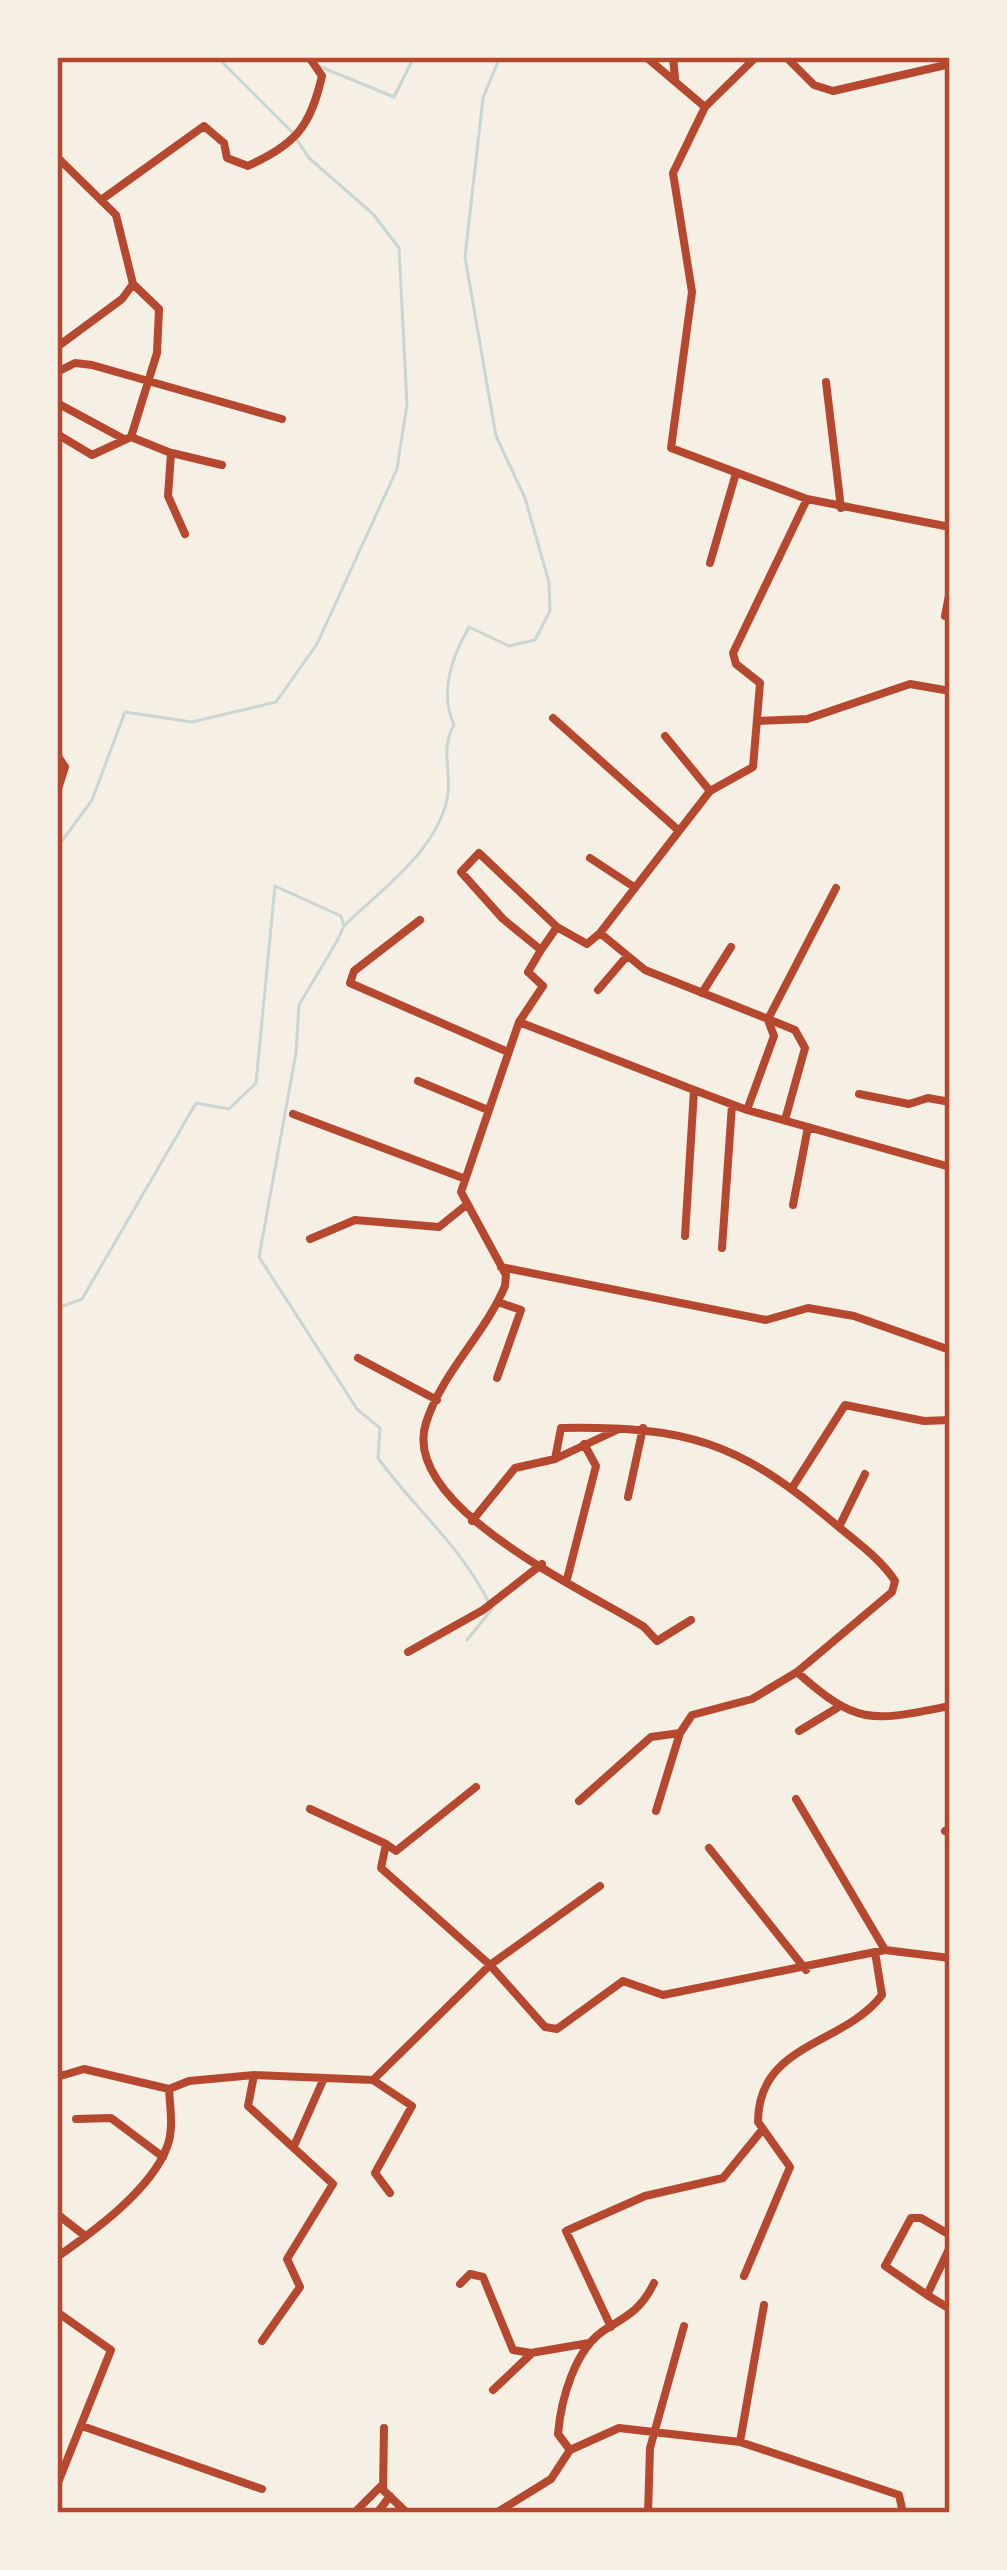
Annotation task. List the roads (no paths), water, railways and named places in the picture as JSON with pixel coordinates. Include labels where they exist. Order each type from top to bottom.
[{"type":"street","points":[[101,200],[204,126],[224,143],[226,158],[248,166],[293,142],[314,110],[322,76],[309,57]]},
{"type":"street","points":[[646,57],[705,107]]},
{"type":"street","points":[[673,57],[676,80]]},
{"type":"street","points":[[756,57],[705,107],[674,173],[692,292],[670,440],[677,452],[807,499],[950,526]]},
{"type":"street","points":[[785,57],[814,86],[832,91],[950,64]]},
{"type":"street","points":[[57,157],[116,215],[133,284],[159,309],[150,381],[126,438],[97,455],[57,434]]},
{"type":"street","points":[[57,347],[122,299],[133,284]]},
{"type":"street","points":[[57,378],[76,363],[282,419]]},
{"type":"street","points":[[826,382],[841,508]]},
{"type":"street","points":[[57,403],[126,438],[222,465]]},
{"type":"street","points":[[171,453],[168,496],[185,534]]},
{"type":"street","points":[[710,563],[736,473]]},
{"type":"street","points":[[542,950],[503,919],[461,872],[479,853],[557,927],[587,944],[601,933],[710,791],[752,767],[759,677],[736,664],[733,653],[807,499]]},
{"type":"street","points":[[950,590],[945,616],[950,616]]},
{"type":"street","points":[[758,721],[807,719],[910,684],[950,692]]},
{"type":"street","points":[[553,718],[679,830]]},
{"type":"street","points":[[665,736],[710,791]]},
{"type":"street","points":[[57,755],[65,767],[57,792]]},
{"type":"street","points":[[590,858],[634,887]]},
{"type":"street","points":[[747,1110],[774,1036],[768,1019],[836,888]]},
{"type":"street","points":[[421,920],[354,971],[350,983],[508,1052]]},
{"type":"street","points":[[557,927],[529,972],[543,986],[519,1022],[464,1178],[465,1206],[506,1275],[498,1302],[425,1424],[425,1462],[441,1490],[472,1521],[644,1627],[657,1641],[691,1620]]},
{"type":"street","points":[[601,933],[645,970],[795,1030],[805,1048],[784,1120]]},
{"type":"street","points":[[701,993],[731,947]]},
{"type":"street","points":[[598,990],[627,956]]},
{"type":"street","points":[[519,1022],[732,1105],[950,1167]]},
{"type":"street","points":[[418,1081],[488,1110]]},
{"type":"street","points":[[685,1237],[694,1090]]},
{"type":"street","points":[[859,1094],[909,1104],[928,1098],[950,1102]]},
{"type":"street","points":[[722,1248],[732,1105]]},
{"type":"street","points":[[293,1114],[464,1178]]},
{"type":"street","points":[[793,1204],[808,1127]]},
{"type":"street","points":[[310,1239],[355,1220],[440,1227],[465,1206]]},
{"type":"street","points":[[501,1267],[766,1320],[808,1308],[854,1316],[950,1350]]},
{"type":"street","points":[[497,1378],[521,1310],[498,1302]]},
{"type":"street","points":[[358,1358],[437,1400]]},
{"type":"street","points":[[792,1488],[844,1405],[924,1421],[950,1420]]},
{"type":"street","points":[[472,1521],[515,1468],[555,1459],[623,1427]]},
{"type":"street","points":[[555,1459],[561,1428],[643,1428],[736,1451],[792,1488],[895,1581],[892,1592],[797,1672],[752,1699],[692,1715],[680,1733],[656,1810]]},
{"type":"street","points":[[628,1497],[643,1428]]},
{"type":"street","points":[[567,1579],[596,1466],[584,1444]]},
{"type":"street","points":[[838,1527],[865,1474]]},
{"type":"street","points":[[408,1652],[483,1610],[542,1564]]},
{"type":"street","points":[[797,1672],[837,1708],[877,1720],[950,1706]]},
{"type":"street","points":[[799,1731],[837,1708]]},
{"type":"street","points":[[579,1801],[651,1737],[680,1733]]},
{"type":"street","points":[[310,1809],[396,1851],[476,1787]]},
{"type":"street","points":[[744,2276],[790,2168],[762,2129],[760,2097],[781,2061],[872,2009],[883,1995],[880,1951],[796,1799]]},
{"type":"street","points":[[386,1844],[381,1868],[490,1965],[545,2027],[557,2029],[623,1982],[663,1995],[806,1970],[880,1951],[950,1958]]},
{"type":"street","points":[[709,1848],[806,1970]]},
{"type":"street","points":[[373,2080],[490,1965],[600,1886]]},
{"type":"street","points":[[57,2077],[84,2069],[169,2089],[189,2081],[254,2075],[373,2080],[412,2106],[375,2173],[390,2193]]},
{"type":"street","points":[[254,2075],[248,2106],[333,2184],[287,2259],[300,2287],[262,2341]]},
{"type":"street","points":[[294,2146],[324,2078]]},
{"type":"street","points":[[57,2257],[163,2157],[170,2143],[169,2089]]},
{"type":"street","points":[[76,2119],[111,2118],[163,2157]]},
{"type":"street","points":[[611,2327],[566,2231],[645,2196],[723,2177],[762,2129]]},
{"type":"street","points":[[57,2213],[84,2236]]},
{"type":"street","points":[[950,2235],[921,2218],[911,2218],[885,2266],[950,2309]]},
{"type":"street","points":[[927,2295],[950,2247]]},
{"type":"street","points":[[460,2284],[470,2274],[483,2277],[507,2345],[531,2353],[590,2343],[644,2305],[654,2283]]},
{"type":"street","points":[[740,2442],[764,2305]]},
{"type":"street","points":[[57,2312],[111,2350],[57,2485]]},
{"type":"street","points":[[648,2513],[650,2448],[684,2326]]},
{"type":"street","points":[[571,2450],[558,2434],[560,2410],[590,2343]]},
{"type":"street","points":[[493,2390],[531,2353]]},
{"type":"street","points":[[82,2426],[262,2489]]},
{"type":"street","points":[[376,2513],[386,2493],[384,2428]]},
{"type":"street","points":[[496,2513],[550,2479],[571,2450],[619,2428],[740,2442],[899,2495],[903,2513]]},
{"type":"street","points":[[354,2513],[376,2488],[407,2513]]},
{"type":"waterway","points":[[217,57],[292,132]]},
{"type":"waterway","points":[[321,67],[394,97],[414,57]]},
{"type":"waterway","points":[[345,925],[405,869],[441,819],[448,790],[447,744],[454,725],[448,700],[450,675],[469,627],[509,646],[535,640],[550,611],[549,582],[525,498],[496,436],[465,257],[483,98],[500,57]]},
{"type":"waterway","points":[[57,858],[59,845],[92,800],[125,712],[192,722],[276,702],[317,644],[397,469],[407,404],[399,248],[373,214],[309,158],[297,140]]},
{"type":"waterway","points":[[57,1308],[82,1299],[196,1103],[229,1109],[256,1083],[275,886],[341,916],[344,926],[337,941],[299,1005],[296,1053],[259,1257],[357,1409],[380,1428],[378,1458],[464,1562],[488,1601]]},
{"type":"waterway","points":[[467,1640],[492,1609]]}]
